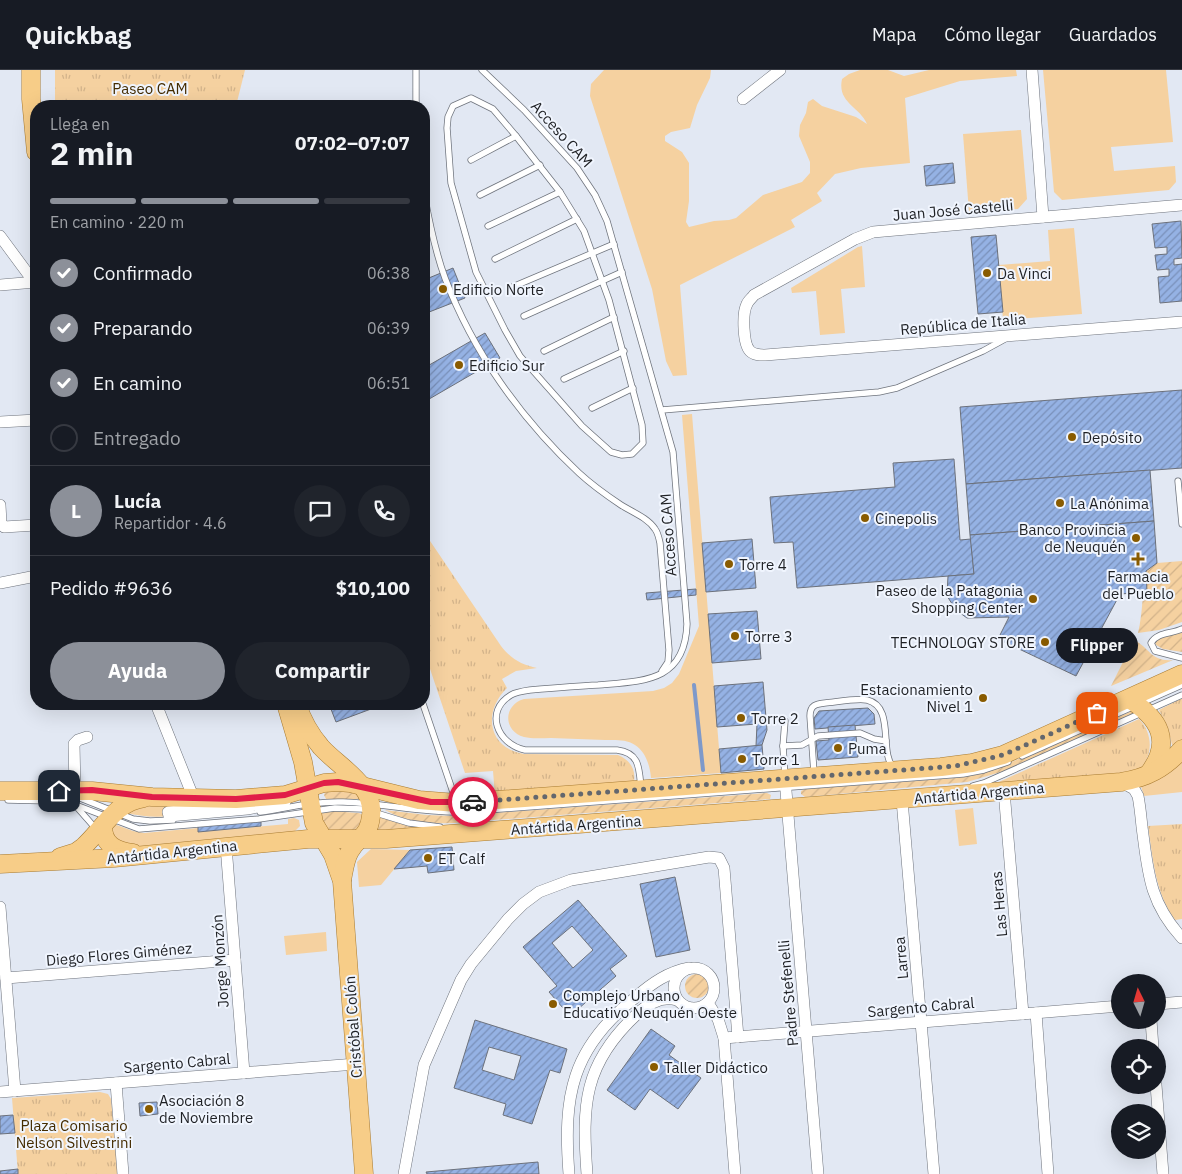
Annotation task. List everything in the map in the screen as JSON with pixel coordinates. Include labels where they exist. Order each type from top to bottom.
[{"type":"main road","points":[[31,70],[31,100]]},
{"type":"main road","points":[[43,70],[43,100]]},
{"type":"main road","name":"Antártida Argentina","points":[[308,794],[338,782],[419,800],[456,803],[641,790],[785,784],[815,777],[956,766],[1003,755],[1138,705],[1182,674]]},
{"type":"main road","points":[[1138,705],[1156,724],[1162,740],[1157,762],[1147,776]]},
{"type":"main road","name":"Cristóbal Colón","points":[[287,710],[314,823],[333,855],[342,881],[364,1174]]},
{"type":"main road","points":[[299,710],[304,724],[320,746],[368,794],[372,808]]},
{"type":"main road","name":"Antártida Argentina","points":[[0,864],[34,861],[70,861],[322,838],[396,838],[787,803],[902,800],[1121,782],[1147,776],[1168,763],[1182,749]]},
{"type":"main road","points":[[0,791],[43,792],[74,797],[110,792],[152,797],[243,799],[285,795],[300,784],[308,794]]},
{"type":"main road","points":[[34,861],[58,858],[76,852],[106,826],[121,806],[131,801],[152,797]]},
{"type":"main road","name":"Cristóbal Colón","points":[[342,881],[348,855],[368,829],[372,808]]},
{"type":"main road","points":[[106,826],[118,850],[141,854]]},
{"type":"street","points":[[743,99],[780,70]]},
{"type":"street","points":[[1032,70],[1043,217]]},
{"type":"street","name":"Juan José Castelli","points":[[748,349],[745,339],[744,317],[746,304],[754,295],[863,235],[884,231],[1182,205]]},
{"type":"street","points":[[0,236],[30,275]]},
{"type":"street","points":[[0,285],[30,282]]},
{"type":"street","name":"República de Italia","points":[[748,349],[752,353],[765,355],[1182,322]]},
{"type":"street","points":[[0,422],[30,420]]},
{"type":"street","points":[[0,505],[4,527],[30,526]]},
{"type":"street","points":[[0,583],[30,577]]},
{"type":"street","points":[[158,710],[194,799]]},
{"type":"street","points":[[74,797],[74,746],[76,741],[87,737]]},
{"type":"street","points":[[1121,782],[1134,789],[1138,796],[1149,878],[1155,898],[1170,923],[1182,938]]},
{"type":"street","name":"Padre Stefenelli","points":[[785,784],[818,1174]]},
{"type":"street","name":"Las Heras","points":[[1004,791],[1023,1014]]},
{"type":"street","name":"Larrea","points":[[902,800],[934,1174]]},
{"type":"street","points":[[286,802],[247,809],[187,815],[169,816],[168,812],[286,802]]},
{"type":"street","name":"Jorge Monzón","points":[[226,846],[244,1072]]},
{"type":"street","points":[[404,1174],[424,1065],[461,980],[515,911],[530,898],[551,886],[571,880],[709,857],[720,859],[724,868],[738,1036]]},
{"type":"street","points":[[0,907],[15,1091]]},
{"type":"street","name":"Diego Flores Giménez","points":[[6,978],[235,960]]},
{"type":"street","points":[[677,1000],[674,994],[674,981],[683,970],[689,968]]},
{"type":"street","points":[[569,1174],[567,1151],[568,1104],[576,1073],[602,1028],[627,1004],[662,977],[671,972],[689,968],[702,969],[712,978],[714,984],[714,991],[708,1003],[702,1007],[688,1008],[677,1000],[664,998],[652,1003],[615,1036],[597,1064],[587,1098],[585,1151],[587,1174]]},
{"type":"street","points":[[1166,1003],[1182,1002]]},
{"type":"street","points":[[708,1003],[718,1019],[724,1038],[736,1174]]},
{"type":"street","name":"Sargento Cabral","points":[[724,1038],[1111,1007]]},
{"type":"street","points":[[1036,1013],[1048,1174]]},
{"type":"street","points":[[584,1057],[597,1064]]},
{"type":"street","name":"Sargento Cabral","points":[[0,1092],[356,1064]]},
{"type":"street","points":[[116,1083],[123,1174]]},
{"type":"street","points":[[1157,1094],[1163,1174]]},
{"type":"street","points":[[567,1151],[585,1151]]},
{"type":"lane","points":[[416,70],[416,100]]},
{"type":"lane","name":"Acceso CAM","points":[[482,70],[524,110],[577,168],[596,195],[614,244],[662,410],[675,465],[687,624],[684,646],[672,665],[658,677]]},
{"type":"lane","points":[[472,98],[493,109],[540,165],[577,219],[592,253],[614,317],[642,425],[643,443],[632,454],[622,455],[611,452],[582,426],[520,356],[505,330],[476,272],[451,183],[446,128],[448,117],[454,106],[472,98]]},
{"type":"lane","points":[[471,160],[516,136]]},
{"type":"lane","points":[[480,195],[540,165]]},
{"type":"lane","points":[[488,226],[560,192]]},
{"type":"lane","points":[[495,259],[577,219]]},
{"type":"lane","points":[[430,220],[438,256],[453,298],[476,345],[503,386],[540,432],[579,473],[598,489],[646,521],[656,530],[660,543],[669,656],[658,677],[640,682],[530,690],[516,693],[503,702],[500,707],[497,717],[498,728],[503,738],[513,747],[519,749],[617,750],[631,755],[639,767],[641,790]]},
{"type":"lane","points":[[510,288],[614,244]]},
{"type":"lane","points":[[524,316],[622,272]]},
{"type":"lane","points":[[544,351],[614,317]]},
{"type":"lane","points":[[662,410],[879,392],[897,388],[983,351],[1012,335]]},
{"type":"lane","points":[[564,379],[624,351]]},
{"type":"lane","points":[[592,408],[633,388]]},
{"type":"lane","points":[[1178,481],[1182,524]]},
{"type":"lane","points":[[1182,628],[1157,636],[1151,642],[1155,651],[1182,658]]},
{"type":"lane","points":[[74,797],[82,811],[106,826],[141,821],[251,813],[308,794],[333,802],[372,808],[456,812],[785,784],[963,774],[1005,763],[1182,685]]},
{"type":"lane","points":[[816,799],[962,787],[984,783],[1138,705],[1182,695]]},
{"type":"lane","points":[[815,777],[810,712],[813,706],[863,700],[872,702],[882,713],[885,724],[888,762],[898,770]]},
{"type":"lane","points":[[425,710],[456,803]]},
{"type":"lane","points":[[785,722],[783,746],[785,784]]},
{"type":"lane","points":[[783,746],[802,745],[818,736],[860,733],[874,740],[886,741]]},
{"type":"lane","points":[[43,792],[78,797],[106,826]]},
{"type":"lane","points":[[0,800],[50,801],[74,797],[106,826]]},
{"type":"lane","points":[[372,808],[417,825],[449,826]]},
{"type":"green space","name":"Paseo CAM","points":[[55,70],[245,70],[238,100],[55,100]]},
{"type":"green space","points":[[604,70],[711,70],[710,78],[697,105],[690,128],[671,132],[665,136],[665,141],[682,152],[689,163],[689,201],[686,222],[689,227],[736,218],[763,195],[802,182],[810,173],[810,162],[799,136],[800,125],[806,113],[808,102],[813,99],[822,106],[856,117],[867,124],[843,94],[841,87],[842,79],[849,74],[860,70],[888,70],[904,76],[929,70],[1016,70],[1017,76],[960,81],[905,98],[910,163],[861,168],[835,174],[817,193],[822,201],[791,220],[795,227],[680,285],[687,375],[673,376],[666,361],[652,289],[590,96],[591,84]]},
{"type":"green space","points":[[1043,70],[1166,70],[1173,142],[1111,147],[1114,171],[1175,166],[1176,182],[1169,190],[1062,200],[1054,192]]},
{"type":"green space","points":[[1021,130],[1027,199],[1018,209],[969,212],[963,134]]},
{"type":"green space","points":[[1074,228],[1082,314],[1003,320],[999,265],[1050,261],[1048,230]]},
{"type":"green space","points":[[862,246],[865,287],[841,289],[845,333],[820,335],[816,291],[792,293],[791,288]]},
{"type":"green space","points":[[692,414],[721,773],[651,778],[645,755],[632,743],[617,740],[524,737],[512,729],[508,718],[512,707],[524,699],[653,691],[664,688],[672,683],[679,674],[699,626],[682,415]]},
{"type":"green space","points":[[430,541],[501,646],[517,661],[537,668],[516,671],[502,679],[507,688],[499,697],[492,717],[496,737],[502,744],[524,754],[618,755],[626,760],[633,769],[634,782],[495,796],[493,771],[465,773],[430,669]]},
{"type":"green space","points":[[1182,561],[1182,622],[1159,630],[1138,633],[1146,571],[1157,563]]},
{"type":"green space","points":[[1182,632],[1182,652],[1163,649],[1155,643],[1158,639]]},
{"type":"green space","points":[[1134,640],[1155,657],[1173,660],[1111,686]]},
{"type":"green space","points":[[1182,698],[1182,740],[1177,745],[1172,745],[1168,728],[1159,710]]},
{"type":"green space","points":[[1132,711],[1134,712],[1131,715],[1004,771],[967,782],[805,797],[801,794],[801,791],[805,789],[955,778],[981,773],[1002,766]]},
{"type":"green space","points":[[1139,719],[1147,731],[1150,745],[1147,759],[1138,771],[981,790]]},
{"type":"green space","points":[[1182,758],[1182,792],[1144,796],[1141,786]]},
{"type":"green space","points":[[326,790],[357,792],[360,799],[326,799],[324,795]]},
{"type":"green space","points":[[767,793],[771,795],[770,799],[454,823],[418,821],[401,817],[385,810],[453,816]]},
{"type":"green space","points":[[147,805],[165,807],[231,806],[164,817],[151,817],[124,812]]},
{"type":"green space","points":[[973,808],[977,844],[959,846],[955,810]]},
{"type":"green space","points":[[330,811],[359,813],[363,815],[359,831],[343,834],[328,830],[318,816],[320,813]]},
{"type":"green space","points":[[377,816],[433,831],[373,832]]},
{"type":"green space","points":[[294,818],[299,820],[300,826],[294,832],[138,847],[118,840],[113,834],[112,829],[114,824],[144,833],[198,828],[199,832],[288,824],[288,819]]},
{"type":"green space","points":[[1182,824],[1182,919],[1175,920],[1159,887],[1153,863],[1148,826]]},
{"type":"green space","points":[[371,849],[410,850],[381,885],[359,887],[357,862]]},
{"type":"green space","points":[[326,932],[327,951],[286,955],[284,936]]},
{"type":"green space","points":[[697,974],[705,978],[709,986],[705,994],[697,998],[689,994],[685,986],[689,978]]},
{"type":"green space","name":"Plaza Comisario Nelson Silvestrini","points":[[100,1092],[108,1094],[111,1099],[118,1174],[18,1174],[12,1098]]},
{"type":"building","points":[[953,163],[955,183],[926,186],[924,166]]},
{"type":"building","points":[[1181,221],[1182,258],[1174,259],[1174,265],[1182,264],[1182,301],[1160,303],[1158,277],[1169,276],[1169,269],[1157,270],[1155,255],[1167,254],[1167,247],[1155,248],[1152,224]]},
{"type":"building","name":"Da Vinci","points":[[996,235],[1003,312],[978,314],[971,237]]},
{"type":"building","name":"Edificio Norte","points":[[453,268],[465,298],[430,312],[430,278]]},
{"type":"building","name":"Edificio Sur","points":[[485,333],[500,358],[430,399],[430,365]]},
{"type":"building","name":"Depósito","points":[[1182,390],[1182,468],[966,484],[960,407]]},
{"type":"building","name":"Cinepolis","points":[[954,459],[960,540],[971,539],[974,574],[797,588],[793,542],[774,543],[770,497],[895,487],[893,463]]},
{"type":"building","name":"La Anónima","points":[[1150,470],[1154,521],[970,535],[966,484]]},
{"type":"building","name":"Paseo de la Patagonia Shopping Center","points":[[1154,521],[1157,563],[1146,571],[1147,592],[1120,594],[1076,676],[998,639],[1009,617],[967,618],[956,610],[947,596],[948,576],[974,574],[970,535]]},
{"type":"building","name":"Torre 4","points":[[752,539],[756,588],[706,592],[702,543]]},
{"type":"building","points":[[696,589],[696,595],[647,600],[646,593]]},
{"type":"building","name":"Torre 3","points":[[757,611],[761,659],[712,663],[708,614]]},
{"type":"building","name":"Torre 2","points":[[763,682],[767,730],[762,745],[756,746],[757,724],[717,727],[714,686]]},
{"type":"building","points":[[868,708],[874,714],[875,724],[815,729],[814,718],[819,711]]},
{"type":"building","points":[[331,710],[368,710],[336,722]]},
{"type":"building","points":[[855,725],[858,757],[818,760],[816,741],[829,740],[828,727]]},
{"type":"building","name":"Torre 1","points":[[762,745],[764,769],[721,773],[719,749]]},
{"type":"building","points":[[261,821],[261,826],[198,832],[198,826]]},
{"type":"building","name":"ET Calf","points":[[452,847],[454,870],[428,873],[427,866],[394,869],[410,850]]},
{"type":"building","points":[[675,877],[690,950],[656,957],[640,884]]},
{"type":"building","points":[[578,900],[627,956],[610,969],[616,976],[570,1016],[549,992],[557,986],[523,947]],"holes":[[[572,926],[593,950],[573,968],[552,943]]]},
{"type":"building","points":[[475,1020],[567,1049],[560,1073],[550,1070],[532,1124],[503,1115],[506,1104],[454,1088]],"holes":[[[489,1047],[521,1056],[514,1080],[482,1070]]]},
{"type":"building","name":"Taller Didáctico","points":[[651,1029],[675,1046],[669,1055],[701,1078],[678,1109],[650,1089],[635,1110],[607,1090]]},
{"type":"building","name":"Asociación 8 de Noviembre","points":[[157,1102],[158,1114],[140,1116],[139,1103]]},
{"type":"building","points":[[13,1115],[15,1133],[0,1134],[0,1116]]},
{"type":"building","points":[[538,1162],[539,1174],[427,1174],[426,1172]]},
{"type":"building","points":[[18,1169],[18,1174],[0,1174],[0,1171]]},
{"type":"waterway","points":[[694,685],[703,770]]},
{"type":"way so far","points":[[473,802],[956,766],[1003,755],[1097,713]]},
{"type":"place","name":"Da Vinci","points":[[987,273]]},
{"type":"place","name":"Edificio Norte","points":[[443,289]]},
{"type":"place","name":"Edificio Sur","points":[[459,365]]},
{"type":"place","name":"Depósito","points":[[1072,437]]},
{"type":"place","name":"La Anónima","points":[[1060,503]]},
{"type":"place","name":"Cinepolis","points":[[865,518]]},
{"type":"place","name":"Banco Provincia de Neuquén","points":[[1136,538]]},
{"type":"place","name":"Farmacia del Pueblo","points":[[1138,559]]},
{"type":"place","name":"Torre 4","points":[[729,564]]},
{"type":"place","name":"Paseo de la Patagonia Shopping Center","points":[[1033,599]]},
{"type":"place","name":"Torre 3","points":[[735,636]]},
{"type":"place","name":"TECHNOLOGY STORE","points":[[1045,642]]},
{"type":"place","name":"Estacionamiento Nivel 1","points":[[983,698]]},
{"type":"place","name":"Flipper","points":[[1097,713]]},
{"type":"place","name":"Torre 2","points":[[741,718]]},
{"type":"place","name":"Puma","points":[[838,748]]},
{"type":"place","name":"Torre 1","points":[[742,759]]},
{"type":"place","name":"ET Calf","points":[[428,858]]},
{"type":"place","name":"Complejo Urbano Educativo Neuquén Oeste","points":[[553,1004]]},
{"type":"place","name":"Taller Didáctico","points":[[654,1067]]},
{"type":"place","name":"Asociación 8 de Noviembre","points":[[149,1109]]},
{"type":"route","points":[[59,791],[92,790],[152,797],[236,799],[285,795],[324,783],[338,782],[350,783],[431,802],[473,802]]}]
